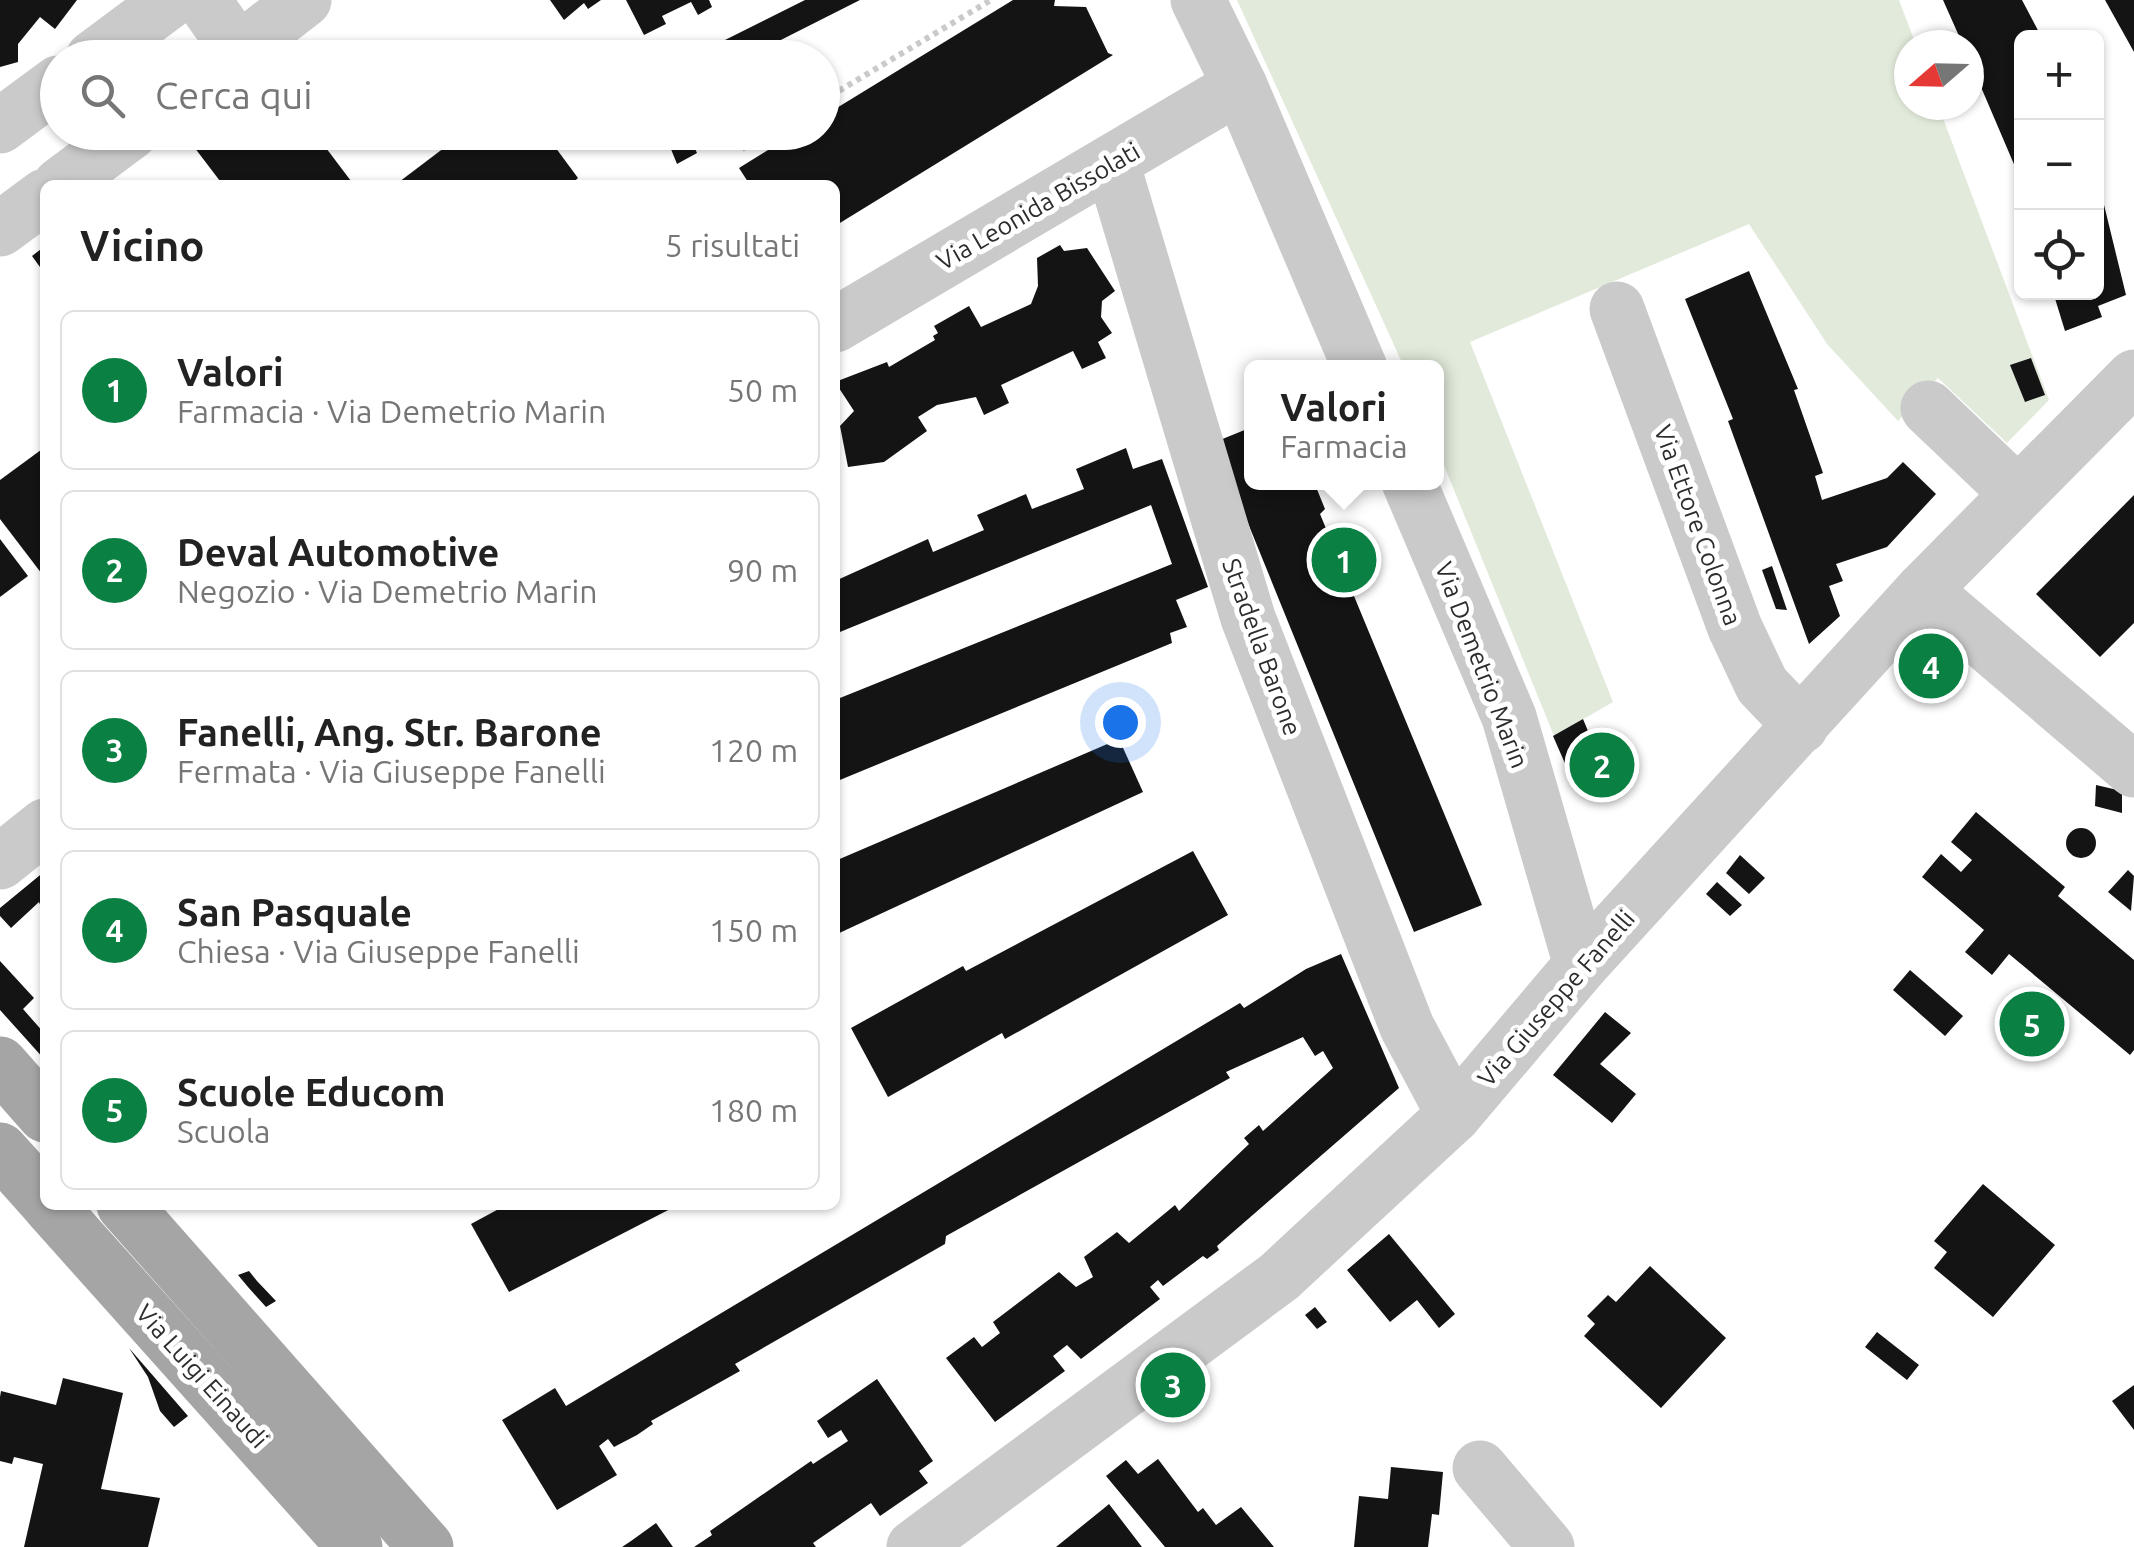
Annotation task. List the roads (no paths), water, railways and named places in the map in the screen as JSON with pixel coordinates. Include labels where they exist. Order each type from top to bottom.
[{"type":"main road","points":[[0,1064],[40,1110]]},
{"type":"main road","name":"Via Luigi Einaudi","points":[[0,1150],[40,1195]]},
{"type":"main road","name":"Via Luigi Einaudi","points":[[53,1210],[355,1547]]},
{"type":"main road","points":[[128,1210],[426,1547]]},
{"type":"street","points":[[117,40],[170,0]]},
{"type":"street","points":[[203,0],[226,40]]},
{"type":"street","points":[[252,40],[304,0]]},
{"type":"street","points":[[1198,0],[1240,86],[1357,360]]},
{"type":"street","name":"Via Leonida Bissolati","points":[[840,322],[1240,86]]},
{"type":"street","points":[[0,126],[40,97]]},
{"type":"street","points":[[67,180],[107,150]]},
{"type":"street","name":"Stradella Barone","points":[[1112,162],[1248,618],[1407,1027],[1454,1115]]},
{"type":"street","points":[[0,229],[40,200]]},
{"type":"street","name":"Via Ettore Colonna","points":[[1618,310],[1735,628],[1762,685],[1801,726]]},
{"type":"street","name":"Via Giuseppe Fanelli","points":[[923,1545],[1279,1277],[1454,1115],[1581,966],[1923,590],[2016,492],[2134,378]]},
{"type":"street","points":[[1928,408],[2016,492]]},
{"type":"street","name":"Via Demetrio Marin","points":[[1411,490],[1509,718],[1581,966]]},
{"type":"street","points":[[1923,590],[2134,770]]},
{"type":"street","points":[[0,862],[40,830]]},
{"type":"street","points":[[1480,1468],[1547,1547]]},
{"type":"place","name":"Valori","points":[[1344,560]]},
{"type":"place","name":"San Pasquale","points":[[1931,666]]},
{"type":"place","name":"Deval Automotive","points":[[1602,765]]},
{"type":"place","name":"Scuole Educom","points":[[2032,1024]]},
{"type":"place","name":"Fanelli, Ang. Str. Barone","points":[[1173,1385]]}]
